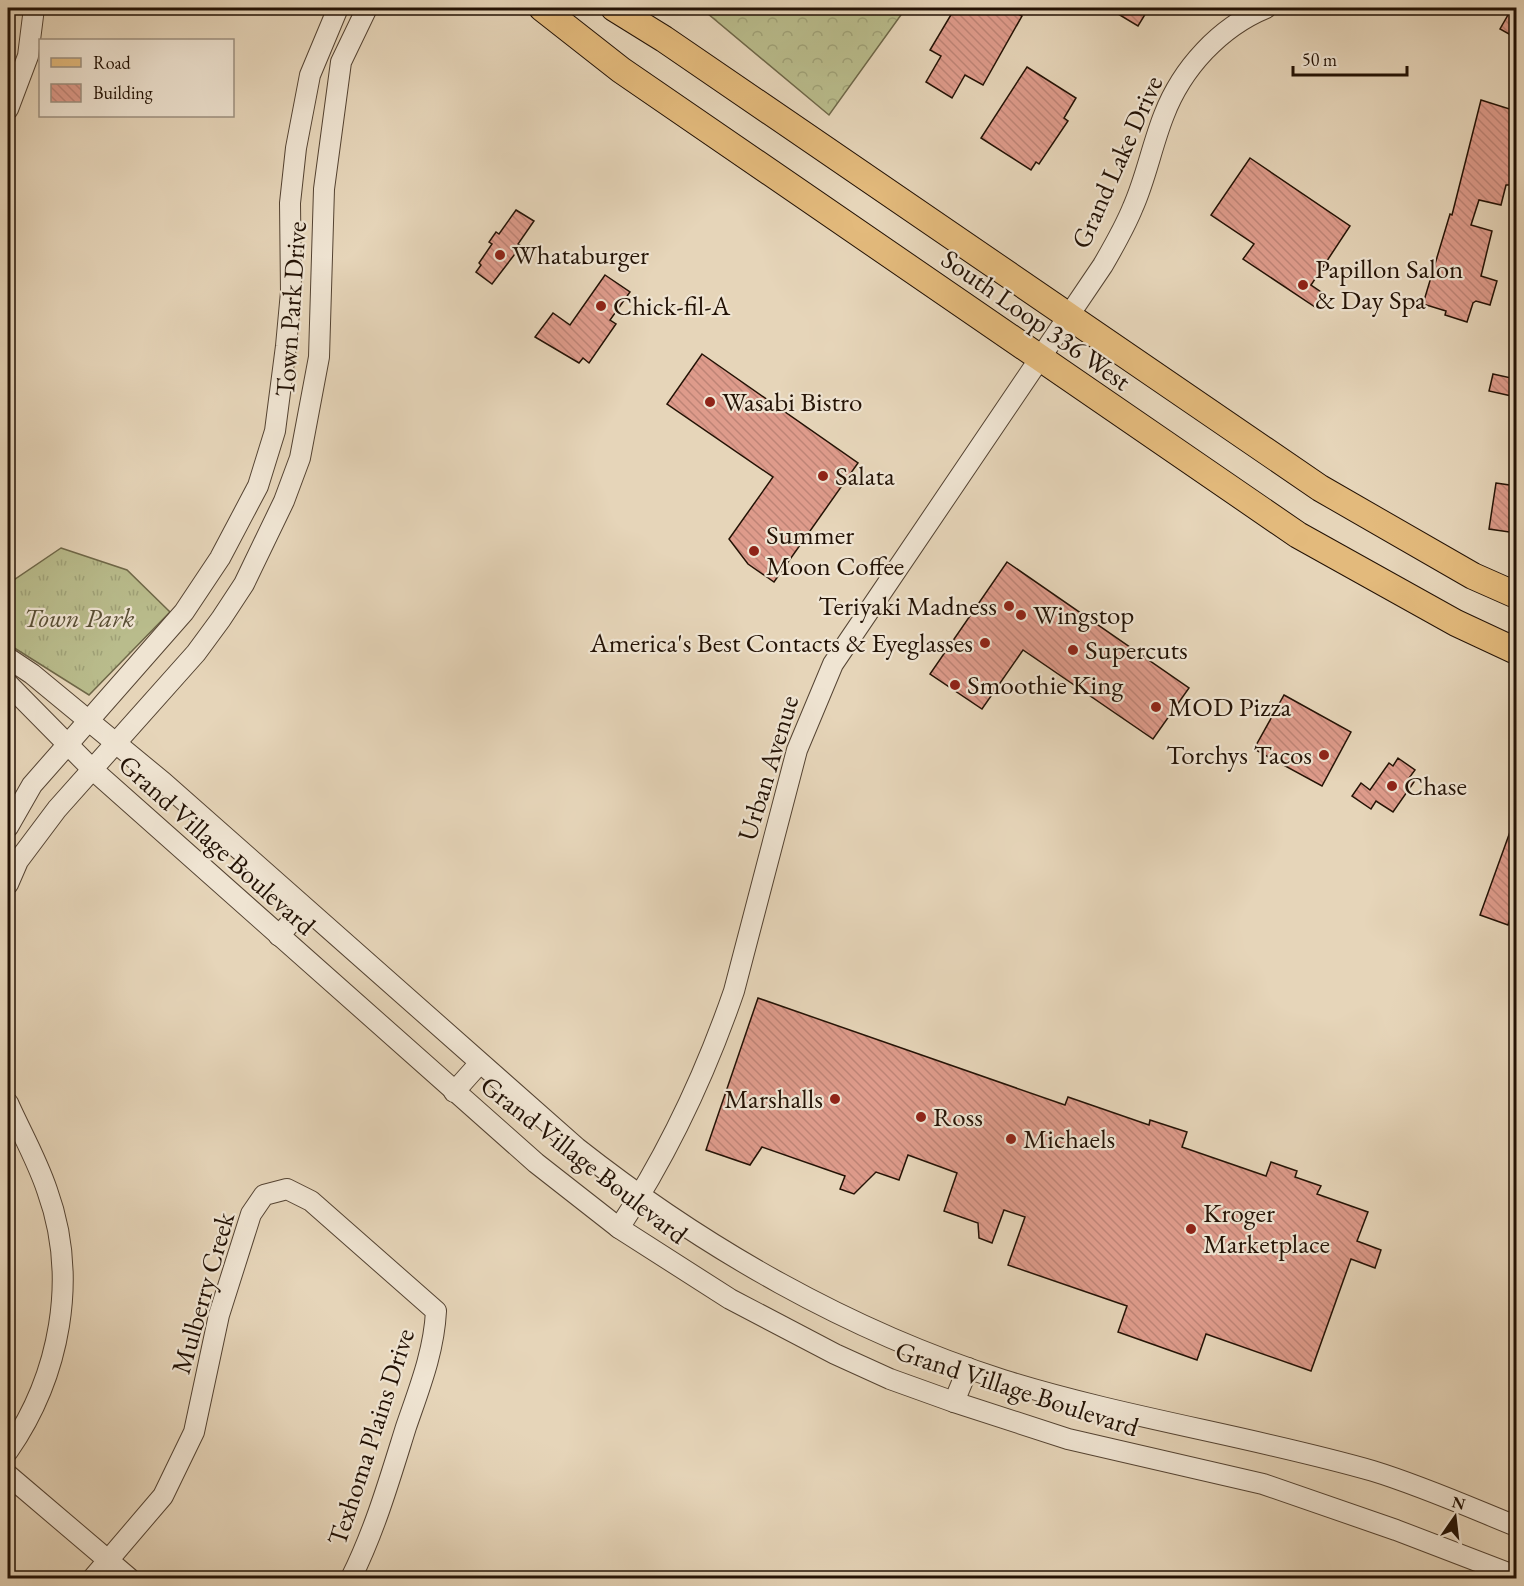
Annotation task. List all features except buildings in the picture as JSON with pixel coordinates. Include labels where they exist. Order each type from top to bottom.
[{"type":"main road","name":"South Loop 336 West","points":[[542,8],[621,70],[1298,535],[1447,618],[1516,651]]},
{"type":"main road","name":"South Loop 336 West","points":[[614,8],[664,39],[1320,488],[1473,576],[1516,595]]},
{"type":"street","points":[[8,109],[28,56],[34,8]]},
{"type":"street","name":"Town Park Drive","points":[[8,826],[32,785],[167,634],[200,590],[242,520],[268,460],[275,431],[291,292],[290,203],[296,148],[310,75],[338,8]]},
{"type":"street","name":"Town Park Drive","points":[[8,884],[18,861],[37,833],[196,653],[221,619],[268,538],[300,458],[319,357],[324,189],[329,140],[341,62],[367,8]]},
{"type":"street","name":"Grand Lake Drive","points":[[1038,358],[1120,236],[1134,206],[1164,113],[1183,77],[1209,45],[1250,14],[1266,8]]},
{"type":"street","name":"Urban Avenue","points":[[619,1228],[639,1198],[689,1104],[720,1029],[739,971],[797,750],[833,664],[1038,358]]},
{"type":"street","name":"Grand Village Boulevard","points":[[8,658],[32,674],[163,782],[577,1149],[639,1198],[755,1269],[806,1297],[918,1349],[968,1368],[1082,1404],[1374,1472],[1516,1526]]},
{"type":"street","name":"Grand Village Boulevard","points":[[8,684],[92,769],[536,1163],[619,1228],[730,1299],[783,1329],[890,1379],[954,1402],[1068,1439],[1263,1484],[1396,1530],[1516,1576]]},
{"type":"street","points":[[279,936],[303,908]]},
{"type":"street","points":[[454,1092],[479,1064]]},
{"type":"street","points":[[8,1103],[48,1192],[60,1241],[63,1282],[60,1325],[53,1359],[27,1421],[8,1451]]},
{"type":"street","name":"Mulberry Creek","points":[[93,1578],[163,1496],[194,1432],[219,1315],[236,1256],[251,1214],[264,1196],[287,1189],[311,1201],[436,1311]]},
{"type":"street","name":"Texhoma Plains Drive","points":[[351,1578],[368,1545],[414,1403],[434,1339],[436,1311]]},
{"type":"street","points":[[954,1402],[968,1368]]},
{"type":"street","points":[[8,1475],[129,1578]]},
{"type":"green space","points":[[701,8],[906,8],[829,115]]},
{"type":"green space","name":"Town Park","points":[[61,548],[127,570],[170,612],[89,695],[8,644],[8,584]]},
{"type":"place","name":"Whataburger","points":[[500,255]]},
{"type":"place","name":"Papillon Salon & Day Spa","points":[[1303,285]]},
{"type":"place","name":"Chick-fil-A","points":[[601,306]]},
{"type":"place","name":"Wasabi Bistro","points":[[710,402]]},
{"type":"place","name":"Salata","points":[[823,476]]},
{"type":"place","name":"Summer Moon Coffee","points":[[754,551]]},
{"type":"place","name":"Teriyaki Madness","points":[[1009,606]]},
{"type":"place","name":"Wingstop","points":[[1021,615]]},
{"type":"place","name":"America's Best Contacts & Eyeglasses","points":[[985,643]]},
{"type":"place","name":"Supercuts","points":[[1073,650]]},
{"type":"place","name":"Smoothie King","points":[[955,685]]},
{"type":"place","name":"MOD Pizza","points":[[1156,707]]},
{"type":"place","name":"Torchys Tacos","points":[[1324,755]]},
{"type":"place","name":"Chase","points":[[1392,786]]},
{"type":"place","name":"Marshalls","points":[[835,1099]]},
{"type":"place","name":"Ross","points":[[921,1117]]},
{"type":"place","name":"Michaels","points":[[1011,1139]]},
{"type":"place","name":"Kroger Marketplace","points":[[1191,1229]]}]
